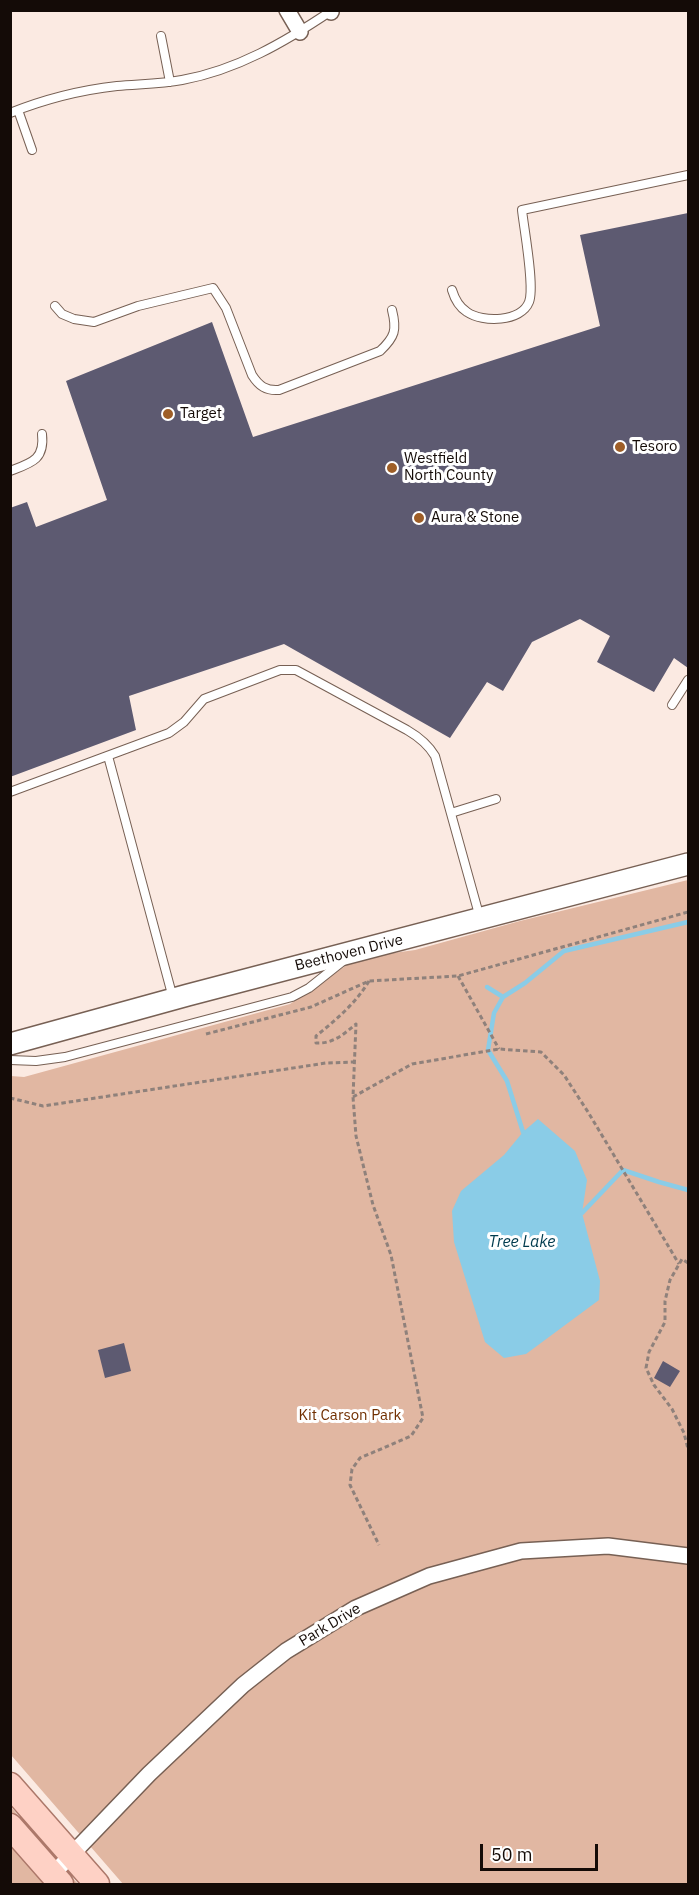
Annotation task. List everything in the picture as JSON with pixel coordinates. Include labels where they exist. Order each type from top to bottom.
[{"type":"main road","name":"Beethoven Drive","points":[[10,1044],[688,864]]},
{"type":"main road","points":[[10,1785],[97,1884]]},
{"type":"main road","points":[[10,1826],[56,1880]]},
{"type":"street","points":[[287,10],[300,32]]},
{"type":"street","name":"Park Drive","points":[[56,1880],[71,1855],[149,1774],[243,1685],[286,1651],[356,1608],[429,1576],[522,1551],[608,1546],[688,1556]]},
{"type":"lane","points":[[32,150],[14,112],[76,92],[170,82],[208,74],[276,46],[331,11]]},
{"type":"lane","points":[[161,36],[170,82]]},
{"type":"lane","points":[[452,290],[457,303],[469,314],[488,317],[515,315],[524,310],[531,296],[522,210],[688,175]]},
{"type":"lane","points":[[55,306],[62,314],[74,319],[94,322],[138,306],[213,288],[226,308],[252,375],[257,382],[270,390],[279,390],[380,351],[395,330],[392,310]]},
{"type":"lane","points":[[10,471],[34,461],[41,453],[42,434]]},
{"type":"lane","points":[[10,792],[169,733],[184,722],[204,699],[280,670],[296,670],[407,730],[426,743],[435,756],[480,920]]},
{"type":"lane","points":[[672,705],[688,680]]},
{"type":"lane","points":[[108,756],[173,999]]},
{"type":"lane","points":[[451,813],[496,799]]},
{"type":"lane","points":[[10,1060],[36,1061],[65,1057],[292,997],[309,988],[355,951]]},
{"type":"path","points":[[379,1545],[350,1485],[352,1469],[360,1458],[411,1436],[423,1418],[391,1255],[373,1205],[356,1136],[353,1097],[356,1024],[341,1037],[323,1043],[316,1043],[316,1036],[336,1020],[369,981],[458,976],[688,912]]},
{"type":"path","points":[[458,976],[499,1049]]},
{"type":"path","points":[[353,1097],[412,1064],[499,1049],[541,1052],[564,1075],[679,1264]]},
{"type":"path","points":[[10,1098],[44,1106],[326,1063],[354,1062]]},
{"type":"path","points":[[688,1263],[682,1259],[670,1280],[665,1301],[665,1322],[649,1352],[646,1368],[654,1385],[672,1409],[688,1449]]},
{"type":"green space","name":"Kit Carson Park","points":[[688,880],[688,1884],[123,1884],[11,1755],[11,1076],[24,1077],[290,1004],[357,958],[415,950],[520,921]]},
{"type":"green space","points":[[10,1806],[78,1884],[11,1884]]},
{"type":"water","name":"Tree Lake","points":[[538,1119],[575,1151],[587,1180],[582,1213],[600,1281],[599,1300],[526,1354],[504,1358],[485,1342],[454,1242],[452,1211],[461,1191],[504,1155],[523,1132]]},
{"type":"building","name":"Westfield North County","points":[[688,213],[688,668],[674,658],[654,692],[597,662],[610,636],[580,619],[532,642],[503,691],[487,682],[450,738],[284,644],[129,696],[136,730],[10,777],[10,508],[27,502],[36,527],[107,500],[66,381],[212,322],[253,437],[600,326],[580,235]]},
{"type":"building","points":[[124,1343],[131,1371],[105,1378],[98,1350]]},
{"type":"building","points":[[663,1361],[680,1371],[670,1387],[654,1378]]},
{"type":"waterway","points":[[523,1132],[507,1081],[488,1050],[494,1013],[503,997],[525,983],[564,951],[688,922]]},
{"type":"waterway","points":[[487,987],[503,997]]},
{"type":"waterway","points":[[582,1213],[623,1170],[688,1190]]},
{"type":"place","name":"Target","points":[[168,414]]},
{"type":"place","name":"Tesoro","points":[[620,447]]},
{"type":"place","name":"Westfield North County","points":[[392,468]]},
{"type":"place","name":"Aura & Stone","points":[[419,518]]}]
